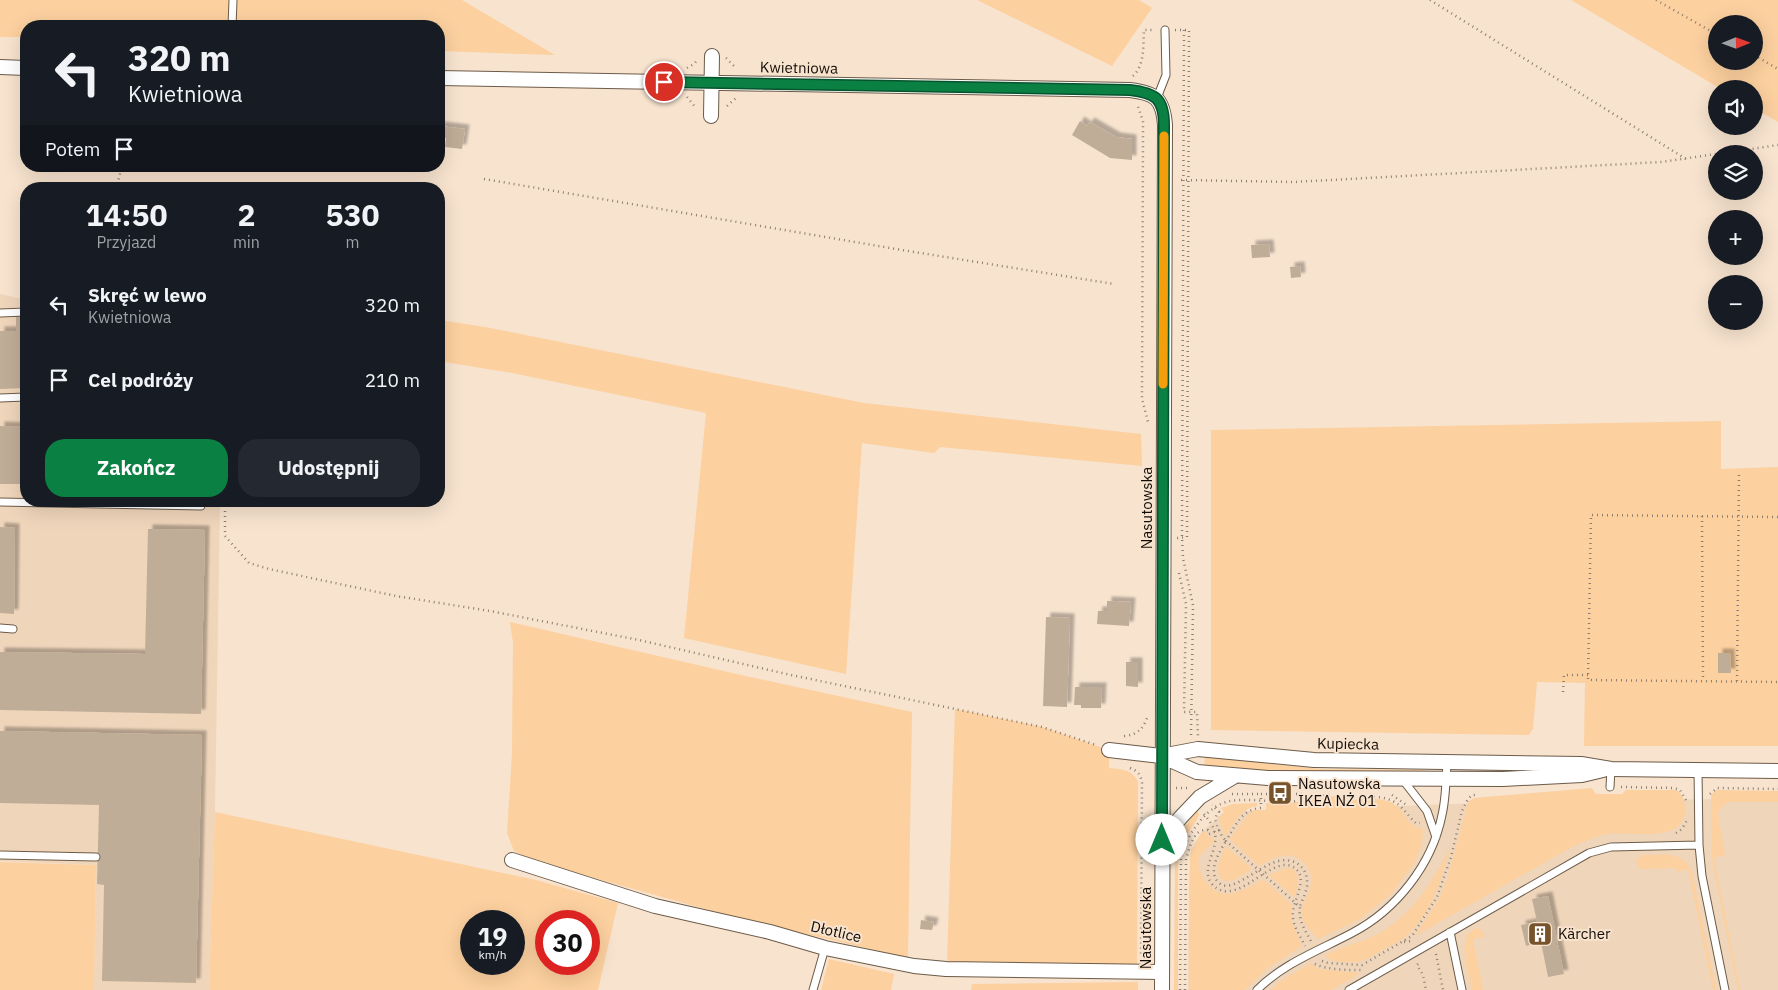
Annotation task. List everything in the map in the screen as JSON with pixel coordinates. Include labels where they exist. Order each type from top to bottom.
[{"type":"street","points":[[711,116],[712,56]]},
{"type":"street","points":[[0,67],[20,68]]},
{"type":"street","name":"Kwietniowa","points":[[445,78],[1130,90],[1151,94],[1157,98]]},
{"type":"street","name":"Nasutowska","points":[[1157,98],[1164,114],[1162,990]]},
{"type":"street","name":"Kupiecka","points":[[1162,756],[1198,749],[1314,760],[1581,764],[1611,768],[1778,771]]},
{"type":"street","points":[[1109,750],[1162,756]]},
{"type":"street","name":"Kupiecka","points":[[1162,756],[1198,772],[1300,779],[1446,780],[1582,775],[1611,768]]},
{"type":"street","points":[[1162,840],[1194,802],[1235,776]]},
{"type":"street","name":"Dłotlice","points":[[512,860],[655,906],[770,932],[825,948],[914,966],[946,969],[1162,972]]},
{"type":"lane","points":[[232,20],[233,0]]},
{"type":"lane","points":[[1157,98],[1166,75],[1165,30]]},
{"type":"lane","points":[[0,313],[20,312]]},
{"type":"lane","points":[[0,398],[20,397]]},
{"type":"lane","points":[[0,502],[20,502]]},
{"type":"lane","points":[[0,628],[13,629]]},
{"type":"lane","points":[[1257,990],[1279,972],[1309,953],[1359,929],[1392,904],[1410,884],[1436,837],[1442,816],[1447,762]]},
{"type":"lane","points":[[1610,787],[1611,768]]},
{"type":"lane","points":[[1698,770],[1698,845],[1702,876],[1725,990]]},
{"type":"lane","points":[[1403,780],[1420,800],[1429,816],[1436,837]]},
{"type":"lane","points":[[1348,990],[1589,853],[1611,847],[1698,845]]},
{"type":"lane","points":[[0,856],[96,857]]},
{"type":"lane","points":[[1450,932],[1462,990]]},
{"type":"lane","points":[[813,990],[825,948]]},
{"type":"path","points":[[1430,0],[1686,159]]},
{"type":"path","points":[[1656,0],[1708,29]]},
{"type":"path","points":[[1184,30],[1182,558],[1193,605],[1191,750]]},
{"type":"path","points":[[1763,60],[1778,69]]},
{"type":"path","points":[[1136,104],[1143,121],[1142,399],[1149,423]]},
{"type":"path","points":[[1763,147],[1778,145]]},
{"type":"path","points":[[1164,180],[1294,182],[1661,162],[1708,155]]},
{"type":"path","points":[[484,179],[1114,284]]},
{"type":"path","points":[[1737,681],[1739,474]]},
{"type":"path","points":[[225,507],[225,536],[249,563],[269,569],[396,596],[638,640],[800,677],[1042,727],[1109,750]]},
{"type":"path","points":[[1778,517],[1591,515],[1588,675],[1588,680],[1778,682]]},
{"type":"path","points":[[1702,516],[1703,681]]},
{"type":"path","points":[[1563,692],[1564,675],[1588,675]]},
{"type":"path","points":[[1120,736],[1134,734],[1143,727],[1147,718],[1147,712]]},
{"type":"path","points":[[1127,768],[1138,772],[1141,777],[1142,788],[1141,972]]},
{"type":"path","points":[[1353,787],[1352,797],[1381,797],[1390,799],[1398,803],[1416,823],[1422,823]]},
{"type":"path","points":[[1610,787],[1674,788],[1680,790],[1688,804]]},
{"type":"path","points":[[1142,788],[1149,788]]},
{"type":"path","points":[[1174,788],[1188,788]]},
{"type":"path","points":[[1709,797],[1710,792],[1717,788],[1778,790]]},
{"type":"path","points":[[1348,792],[1360,792]]},
{"type":"path","points":[[1224,796],[1305,793]]},
{"type":"path","points":[[1180,990],[1181,856],[1185,843],[1195,827],[1216,807],[1230,801],[1290,802],[1334,793]]},
{"type":"path","points":[[1261,794],[1261,808],[1254,808],[1239,819],[1226,841],[1216,860],[1214,868],[1215,877],[1220,884],[1227,886],[1278,861],[1294,861],[1301,865],[1305,871],[1307,887],[1298,915],[1312,942]]},
{"type":"path","points":[[1389,794],[1401,800],[1418,816],[1429,816]]},
{"type":"path","points":[[1320,961],[1362,965],[1404,942],[1415,932],[1437,897],[1451,856],[1464,804],[1472,795],[1482,794]]},
{"type":"path","points":[[1211,803],[1217,799]]},
{"type":"path","points":[[1194,802],[1214,829],[1216,846],[1209,862],[1208,873],[1211,883],[1218,888],[1225,892],[1237,889],[1277,867],[1289,865],[1296,869],[1300,875],[1301,884],[1292,910],[1293,919],[1314,964],[1360,970],[1392,953]]},
{"type":"path","points":[[1673,836],[1682,829],[1687,820],[1688,812]]},
{"type":"path","points":[[1219,830],[1226,841],[1300,907]]},
{"type":"path","points":[[1404,942],[1416,940]]},
{"type":"path","points":[[1430,957],[1436,954],[1443,990]]},
{"type":"path","points":[[1423,961],[1417,965],[1423,975],[1426,990]]},
{"type":"shaded area","points":[[0,0],[462,0],[555,55],[445,51],[445,20],[20,20],[20,37],[0,37]]},
{"type":"shaded area","points":[[977,0],[1139,0],[1152,8],[1112,66]]},
{"type":"shaded area","points":[[1571,0],[1778,0],[1778,122],[1763,113],[1763,80],[1708,81]]},
{"type":"shaded area","points":[[0,294],[20,299],[20,507],[220,507],[215,812],[209,990],[94,990],[96,865],[0,861]]},
{"type":"shaded area","points":[[445,321],[485,327],[864,403],[1141,434],[1142,466],[940,447],[934,453],[862,443],[846,674],[684,638],[706,413],[512,373],[445,362]]},
{"type":"shaded area","points":[[1721,421],[1721,469],[1778,467],[1778,746],[1584,746],[1585,683],[1537,682],[1533,729],[1529,735],[1211,730],[1211,430]]},
{"type":"shaded area","points":[[510,622],[912,712],[908,958],[734,917],[533,861],[514,851],[507,833],[512,754],[513,643]]},
{"type":"shaded area","points":[[955,709],[1042,727],[1109,750],[1109,768],[1129,772],[1138,781],[1137,972],[947,963]]},
{"type":"shaded area","points":[[1205,757],[1320,769],[1423,770],[1433,772],[1276,772],[1204,767]]},
{"type":"shaded area","points":[[1592,788],[1596,794],[1622,794],[1626,790],[1676,790],[1684,801],[1684,818],[1678,826],[1669,831],[1657,834],[1608,834],[1572,847],[1415,936],[1440,897],[1448,876],[1468,802],[1474,798]]},
{"type":"shaded area","points":[[1716,790],[1778,791],[1778,802],[1728,802],[1721,807],[1718,814],[1725,855],[1714,858],[1740,990],[1738,990],[1712,861],[1711,797]]},
{"type":"shaded area","points":[[1347,794],[1347,800],[1378,799],[1394,804],[1413,825],[1423,829],[1422,844],[1413,865],[1391,894],[1360,919],[1318,939],[1311,932],[1302,917],[1302,908],[1311,883],[1310,871],[1307,866],[1293,857],[1281,856],[1259,866],[1230,839],[1246,817],[1254,810],[1266,810],[1266,803],[1285,804]]},
{"type":"shaded area","points":[[1778,798],[1778,990],[1188,990],[1191,850],[1201,833],[1224,812],[1482,803]]},
{"type":"shaded area","points":[[1257,803],[1257,806],[1242,813],[1227,835],[1224,835],[1219,817],[1224,812],[1221,808],[1233,804]]},
{"type":"shaded area","points":[[1196,810],[1199,813],[1198,816],[1183,841],[1179,855],[1178,990],[1174,990],[1175,854],[1181,833]]},
{"type":"shaded area","points":[[215,812],[536,880],[618,903],[598,990],[209,990]]},
{"type":"shaded area","points":[[1203,831],[1207,833],[1208,838],[1213,837],[1214,842],[1201,854],[1199,862],[1201,875],[1210,886],[1221,893],[1231,894],[1263,879],[1291,904],[1291,920],[1302,946],[1268,968],[1245,990],[1189,990],[1190,859],[1191,850]]},
{"type":"shaded area","points":[[1226,846],[1252,869],[1234,880],[1224,881],[1220,877],[1218,869]]},
{"type":"shaded area","points":[[1450,847],[1435,895],[1423,917],[1407,935],[1398,942],[1362,961],[1339,962],[1327,958],[1325,955],[1376,935],[1400,919],[1420,897]]},
{"type":"shaded area","points":[[1643,855],[1671,855],[1678,857],[1688,864],[1692,871],[1716,990],[1713,990],[1688,869],[1677,872],[1676,868],[1640,869],[1636,860]]},
{"type":"shaded area","points":[[0,862],[96,865],[94,990],[0,990]]},
{"type":"shaded area","points":[[1286,868],[1293,869],[1298,876],[1294,897],[1269,875]]},
{"type":"shaded area","points":[[1478,928],[1485,937],[1473,939],[1483,990],[1472,990],[1466,965],[1465,946],[1471,931]]},
{"type":"shaded area","points":[[829,959],[894,974],[891,990],[821,990]]},
{"type":"shaded area","points":[[1311,963],[1318,969],[1360,973],[1331,990],[1271,990],[1279,982]]},
{"type":"shaded area","points":[[1138,982],[1138,990],[971,990],[972,984]]},
{"type":"building","points":[[1080,121],[1087,126],[1090,122],[1116,137],[1132,139],[1132,160],[1110,158],[1072,135]]},
{"type":"building","points":[[445,127],[465,129],[462,149],[445,147]]},
{"type":"building","points":[[1269,244],[1270,257],[1252,258],[1251,245]]},
{"type":"building","points":[[1300,266],[1301,277],[1291,278],[1290,267]]},
{"type":"building","points":[[16,316],[20,316],[20,388],[0,389],[0,331],[16,331]]},
{"type":"building","points":[[0,426],[20,427],[20,484],[0,484]]},
{"type":"building","points":[[0,527],[15,528],[14,614],[0,613]]},
{"type":"building","points":[[148,529],[205,530],[201,714],[0,710],[0,652],[145,654]]},
{"type":"building","points":[[1107,601],[1131,602],[1129,626],[1097,624],[1098,611],[1107,611]]},
{"type":"building","points":[[1046,617],[1070,618],[1067,707],[1043,706]]},
{"type":"building","points":[[1718,653],[1730,653],[1731,673],[1718,673]]},
{"type":"building","points":[[1126,662],[1138,662],[1138,687],[1126,686]]},
{"type":"building","points":[[1075,687],[1102,687],[1101,708],[1081,708],[1081,705],[1074,705]]},
{"type":"building","points":[[0,731],[202,735],[196,983],[102,981],[104,885],[97,884],[99,805],[0,803]]},
{"type":"building","name":"Kärcher","points":[[1548,896],[1564,974],[1548,977],[1541,942],[1526,946],[1521,925],[1537,922],[1532,899]]},
{"type":"building","points":[[921,920],[934,922],[932,930],[920,929]]},
{"type":"slow traffic","points":[[1163,384],[1164,136]]},
{"type":"place","name":"Nasutowska IKEA NŻ 01","points":[[1280,793]]},
{"type":"place","name":"Kärcher","points":[[1540,934]]},
{"type":"route","points":[[664,82],[1130,90],[1151,94],[1161,104],[1164,114],[1162,840]]}]
